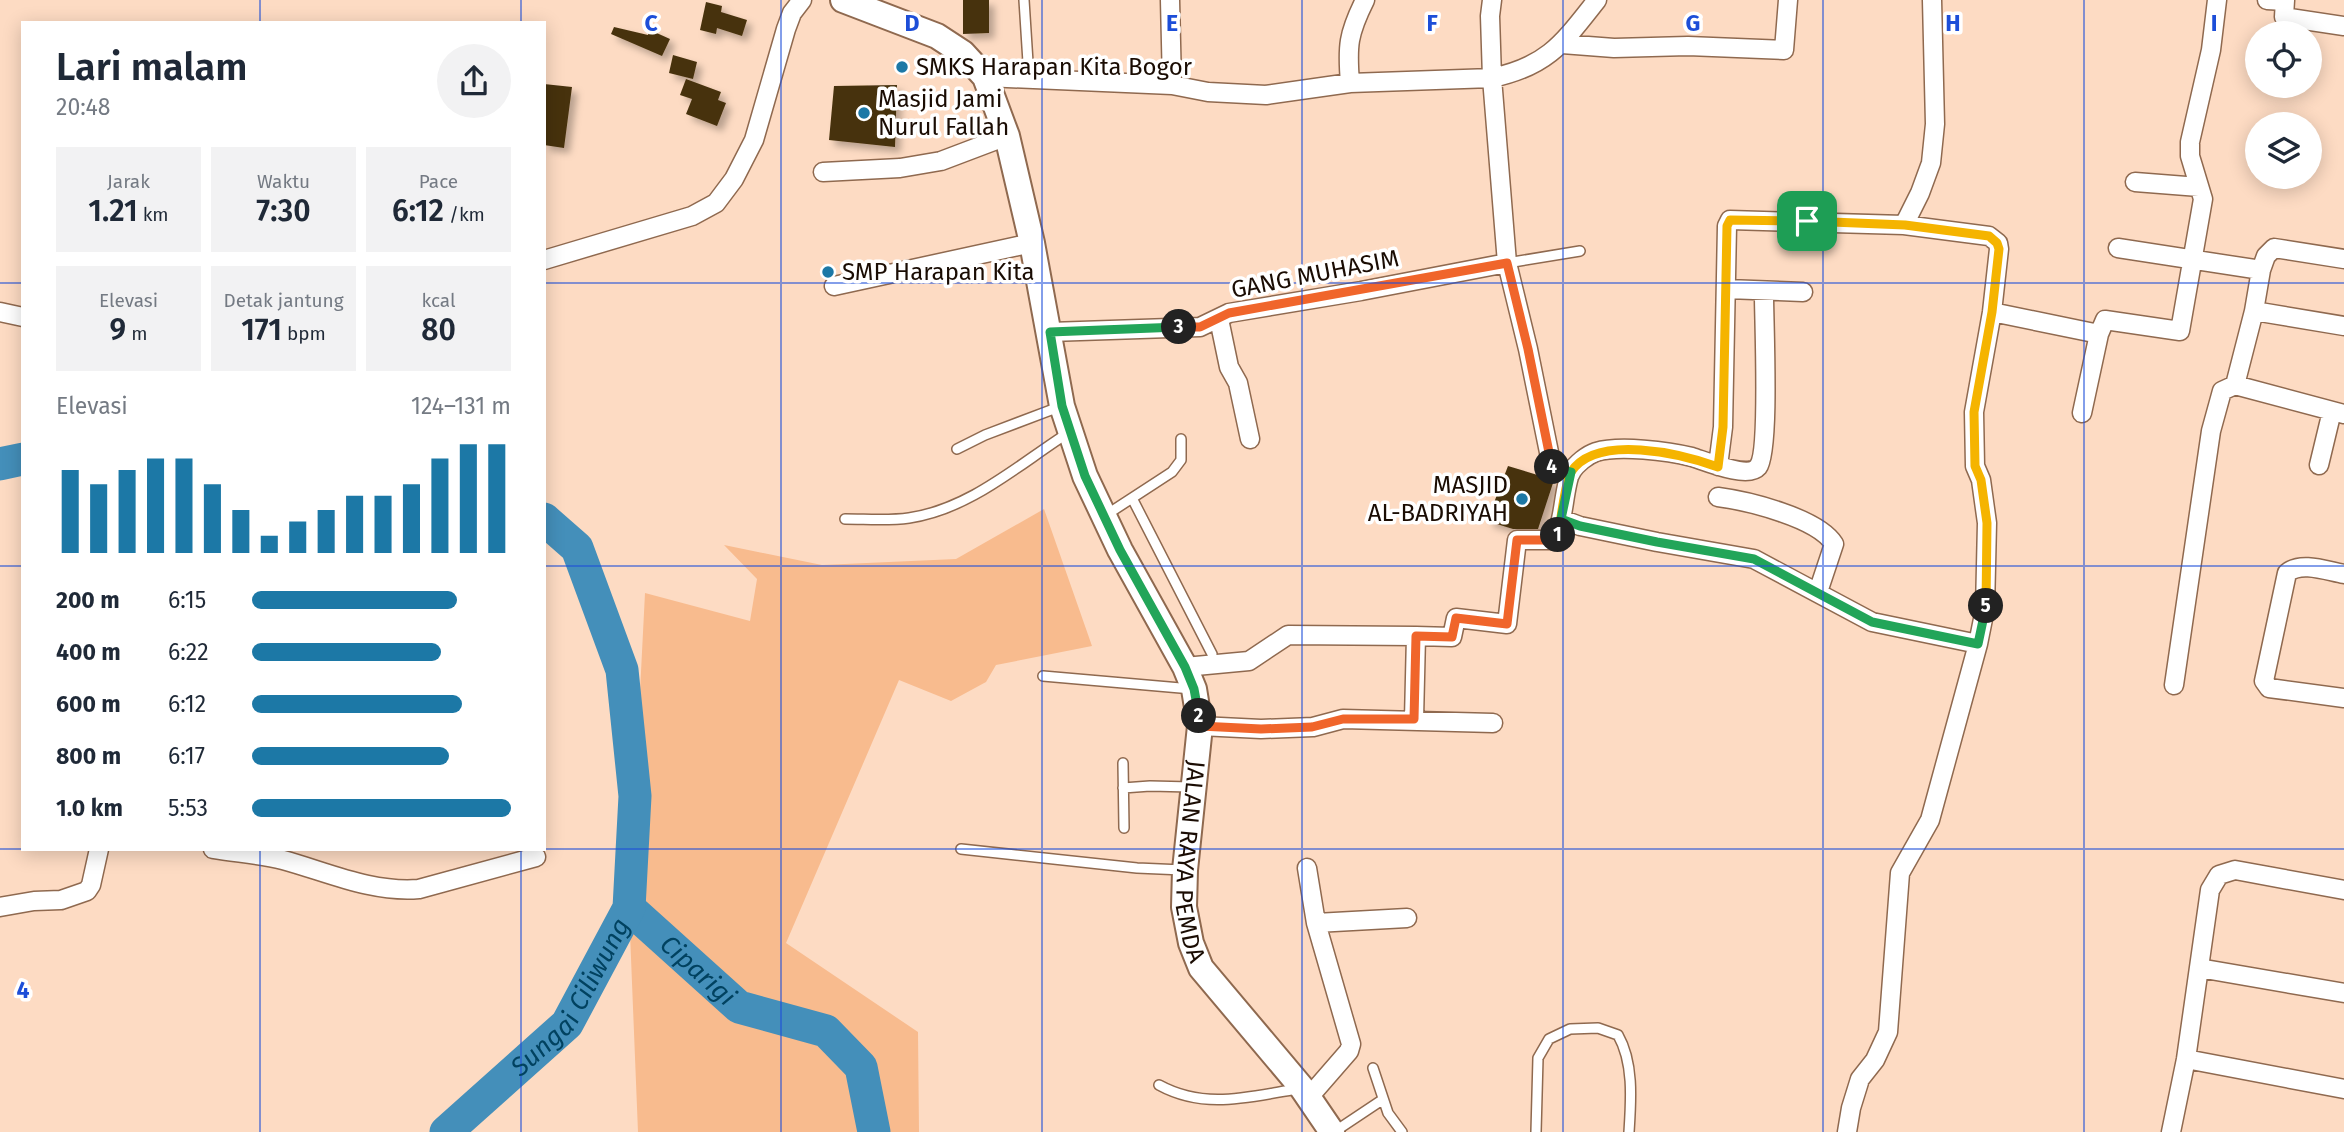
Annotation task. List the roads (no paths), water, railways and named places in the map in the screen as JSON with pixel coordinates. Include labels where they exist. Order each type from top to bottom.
[{"type":"main road","name":"JALAN RAYA PEMDA","points":[[843,0],[937,36],[963,53],[985,77],[1007,136],[1032,243],[1062,406],[1070,432],[1085,476],[1120,550],[1187,672],[1200,726],[1185,870],[1184,907],[1191,943],[1201,968],[1306,1093],[1333,1132]]},
{"type":"street","points":[[546,259],[692,216],[716,203],[734,178],[754,140],[786,29],[792,13],[802,0]]},
{"type":"street","points":[[1170,0],[1172,86]]},
{"type":"street","points":[[1350,83],[1347,50],[1351,31],[1365,0]]},
{"type":"street","points":[[1492,0],[1492,78],[1507,263],[1552,467],[1571,472]]},
{"type":"street","points":[[985,77],[1172,86],[1208,92],[1266,95],[1350,83],[1492,78],[1532,66],[1562,44],[1597,0]]},
{"type":"street","points":[[1562,44],[1605,48],[1688,46],[1784,50],[1788,0]]},
{"type":"street","points":[[1905,225],[1931,163],[1935,124],[1932,0]]},
{"type":"street","points":[[2082,414],[2099,334],[2105,320],[2180,331],[2203,199],[2190,156],[2190,142],[2211,50],[2217,0]]},
{"type":"street","points":[[2267,0],[2285,1],[2284,16],[2344,26]]},
{"type":"street","points":[[823,172],[900,168],[941,161],[1007,136]]},
{"type":"street","points":[[2135,182],[2199,187]]},
{"type":"street","points":[[1718,467],[1723,427],[1727,226],[1730,220],[1905,225],[1974,233],[1989,236],[1994,240],[1999,249],[1992,312],[1974,412],[1975,466],[1981,480],[1987,523],[1986,609],[1930,820],[1900,873],[1888,1032],[1875,1060],[1860,1079],[1850,1108],[1847,1132]]},
{"type":"street","points":[[834,286],[1032,243]]},
{"type":"street","points":[[2118,248],[2261,270]]},
{"type":"street","points":[[2235,385],[2255,311],[2261,270],[2266,256],[2274,248],[2344,259]]},
{"type":"street","name":"GANG MUHASIM","points":[[1050,332],[1200,327],[1229,313],[1507,263]]},
{"type":"street","points":[[1727,289],[1803,292]]},
{"type":"street","points":[[1187,672],[1249,661],[1287,635],[1452,637],[1456,618],[1507,624],[1517,540],[1556,540],[1571,472],[1586,457],[1598,452],[1619,450],[1691,457],[1718,467],[1756,470],[1760,464],[1764,439],[1764,296]]},
{"type":"street","points":[[2255,311],[2344,326]]},
{"type":"street","points":[[0,312],[21,317]]},
{"type":"street","points":[[1992,312],[2099,334]]},
{"type":"street","points":[[1219,319],[1228,367],[1238,383],[1250,439]]},
{"type":"street","points":[[2174,685],[2210,431],[2222,391],[2235,385],[2338,413],[2319,465]]},
{"type":"street","points":[[1718,497],[1767,507],[1829,536],[1834,544],[1818,592]]},
{"type":"street","points":[[1561,519],[1580,526],[1657,542],[1754,559],[1872,622],[1978,644]]},
{"type":"street","points":[[2344,574],[2301,566],[2292,568],[2287,573],[2264,681],[2269,688],[2280,691],[2344,698]]},
{"type":"street","points":[[1414,719],[1416,636]]},
{"type":"street","points":[[1187,672],[1212,654]]},
{"type":"street","points":[[1200,726],[1261,729],[1312,727],[1343,719],[1493,723]]},
{"type":"street","points":[[0,907],[61,900],[87,891],[91,886],[99,851]]},
{"type":"street","points":[[225,851],[281,860],[382,888],[408,890],[536,858]]},
{"type":"street","points":[[1306,1093],[1349,1051],[1351,1044],[1316,923],[1307,868]]},
{"type":"street","points":[[2171,1132],[2186,1059],[2210,890],[2219,875],[2235,870],[2344,890]]},
{"type":"street","points":[[1316,923],[1406,918]]},
{"type":"street","points":[[2199,968],[2344,993]]},
{"type":"street","points":[[2186,1059],[2344,1089]]},
{"type":"lane","points":[[1024,0],[1029,78]]},
{"type":"lane","points":[[1507,263],[1580,251]]},
{"type":"lane","points":[[957,449],[985,435],[1062,406]]},
{"type":"lane","points":[[845,519],[909,518],[952,506],[992,485],[1070,432]]},
{"type":"lane","points":[[1104,516],[1172,472],[1181,460],[1181,439]]},
{"type":"lane","points":[[1132,498],[1212,654]]},
{"type":"lane","points":[[1043,676],[1187,672]]},
{"type":"lane","points":[[1123,763],[1124,828]]},
{"type":"lane","points":[[1123,788],[1194,788]]},
{"type":"lane","points":[[961,849],[1137,868],[1185,870]]},
{"type":"lane","points":[[1536,1132],[1538,1058],[1549,1039],[1570,1029],[1598,1028],[1618,1035],[1625,1048],[1631,1100],[1629,1132]]},
{"type":"lane","points":[[1373,1068],[1382,1100],[1402,1132]]},
{"type":"lane","points":[[1159,1084],[1188,1098],[1216,1100],[1306,1093]]},
{"type":"lane","points":[[1333,1132],[1382,1100]]},
{"type":"waterway","name":"Sungai Ciliwung","points":[[0,464],[21,459]]},
{"type":"waterway","name":"Sungai Ciliwung","points":[[446,1132],[567,1024],[629,908],[635,796],[622,670],[577,548],[546,521]]},
{"type":"waterway","name":"Ciparigi","points":[[629,908],[739,1007],[826,1031],[861,1067],[874,1132]]},
{"type":"place","name":"SMKS Harapan Kita Bogor","points":[[902,67]]},
{"type":"place","name":"Masjid Jami Nurul Fallah","points":[[864,113]]},
{"type":"place","name":"SMP Harapan Kita","points":[[828,272]]},
{"type":"place","name":"MASJID AL-BADRIYAH","points":[[1522,499]]}]
